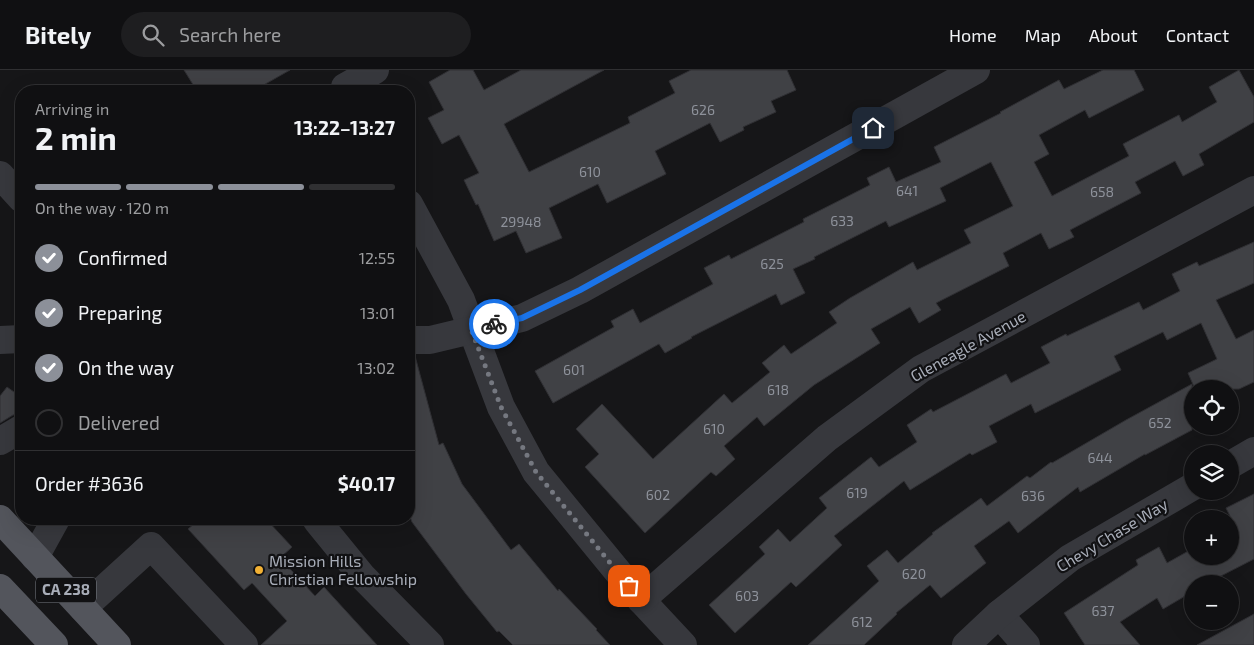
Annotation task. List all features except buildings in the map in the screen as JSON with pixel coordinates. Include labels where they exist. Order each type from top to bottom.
[{"type":"main road","name":"CA 238","points":[[0,519],[117,645]]},
{"type":"main road","name":"CA 238","points":[[0,588],[54,645]]},
{"type":"street","points":[[343,83],[374,70]]},
{"type":"street","points":[[415,340],[430,340],[522,318],[580,290],[976,70]]},
{"type":"street","points":[[0,175],[15,191]]},
{"type":"street","name":"Gleneagle Avenue","points":[[641,600],[827,438],[921,369],[1254,190]]},
{"type":"street","points":[[415,215],[461,300],[501,407],[536,472],[641,600],[684,645]]},
{"type":"street","points":[[0,340],[15,340]]},
{"type":"street","points":[[0,440],[15,432]]},
{"type":"street","points":[[1239,460],[1254,451]]},
{"type":"street","name":"Chevy Chase Way","points":[[966,645],[999,614],[1070,558],[1184,492]]},
{"type":"street","points":[[35,557],[53,525]]},
{"type":"street","points":[[320,525],[362,576],[430,645]]},
{"type":"street","points":[[83,608],[151,546],[244,645]]},
{"type":"street","points":[[999,614],[1026,645]]},
{"type":"way so far","points":[[494,324],[471,329],[501,407],[536,472],[629,586]]},
{"type":"place","name":"Mission Hills Christian Fellowship","points":[[259,570]]},
{"type":"route","points":[[494,324],[522,318],[580,290],[873,128]]}]
